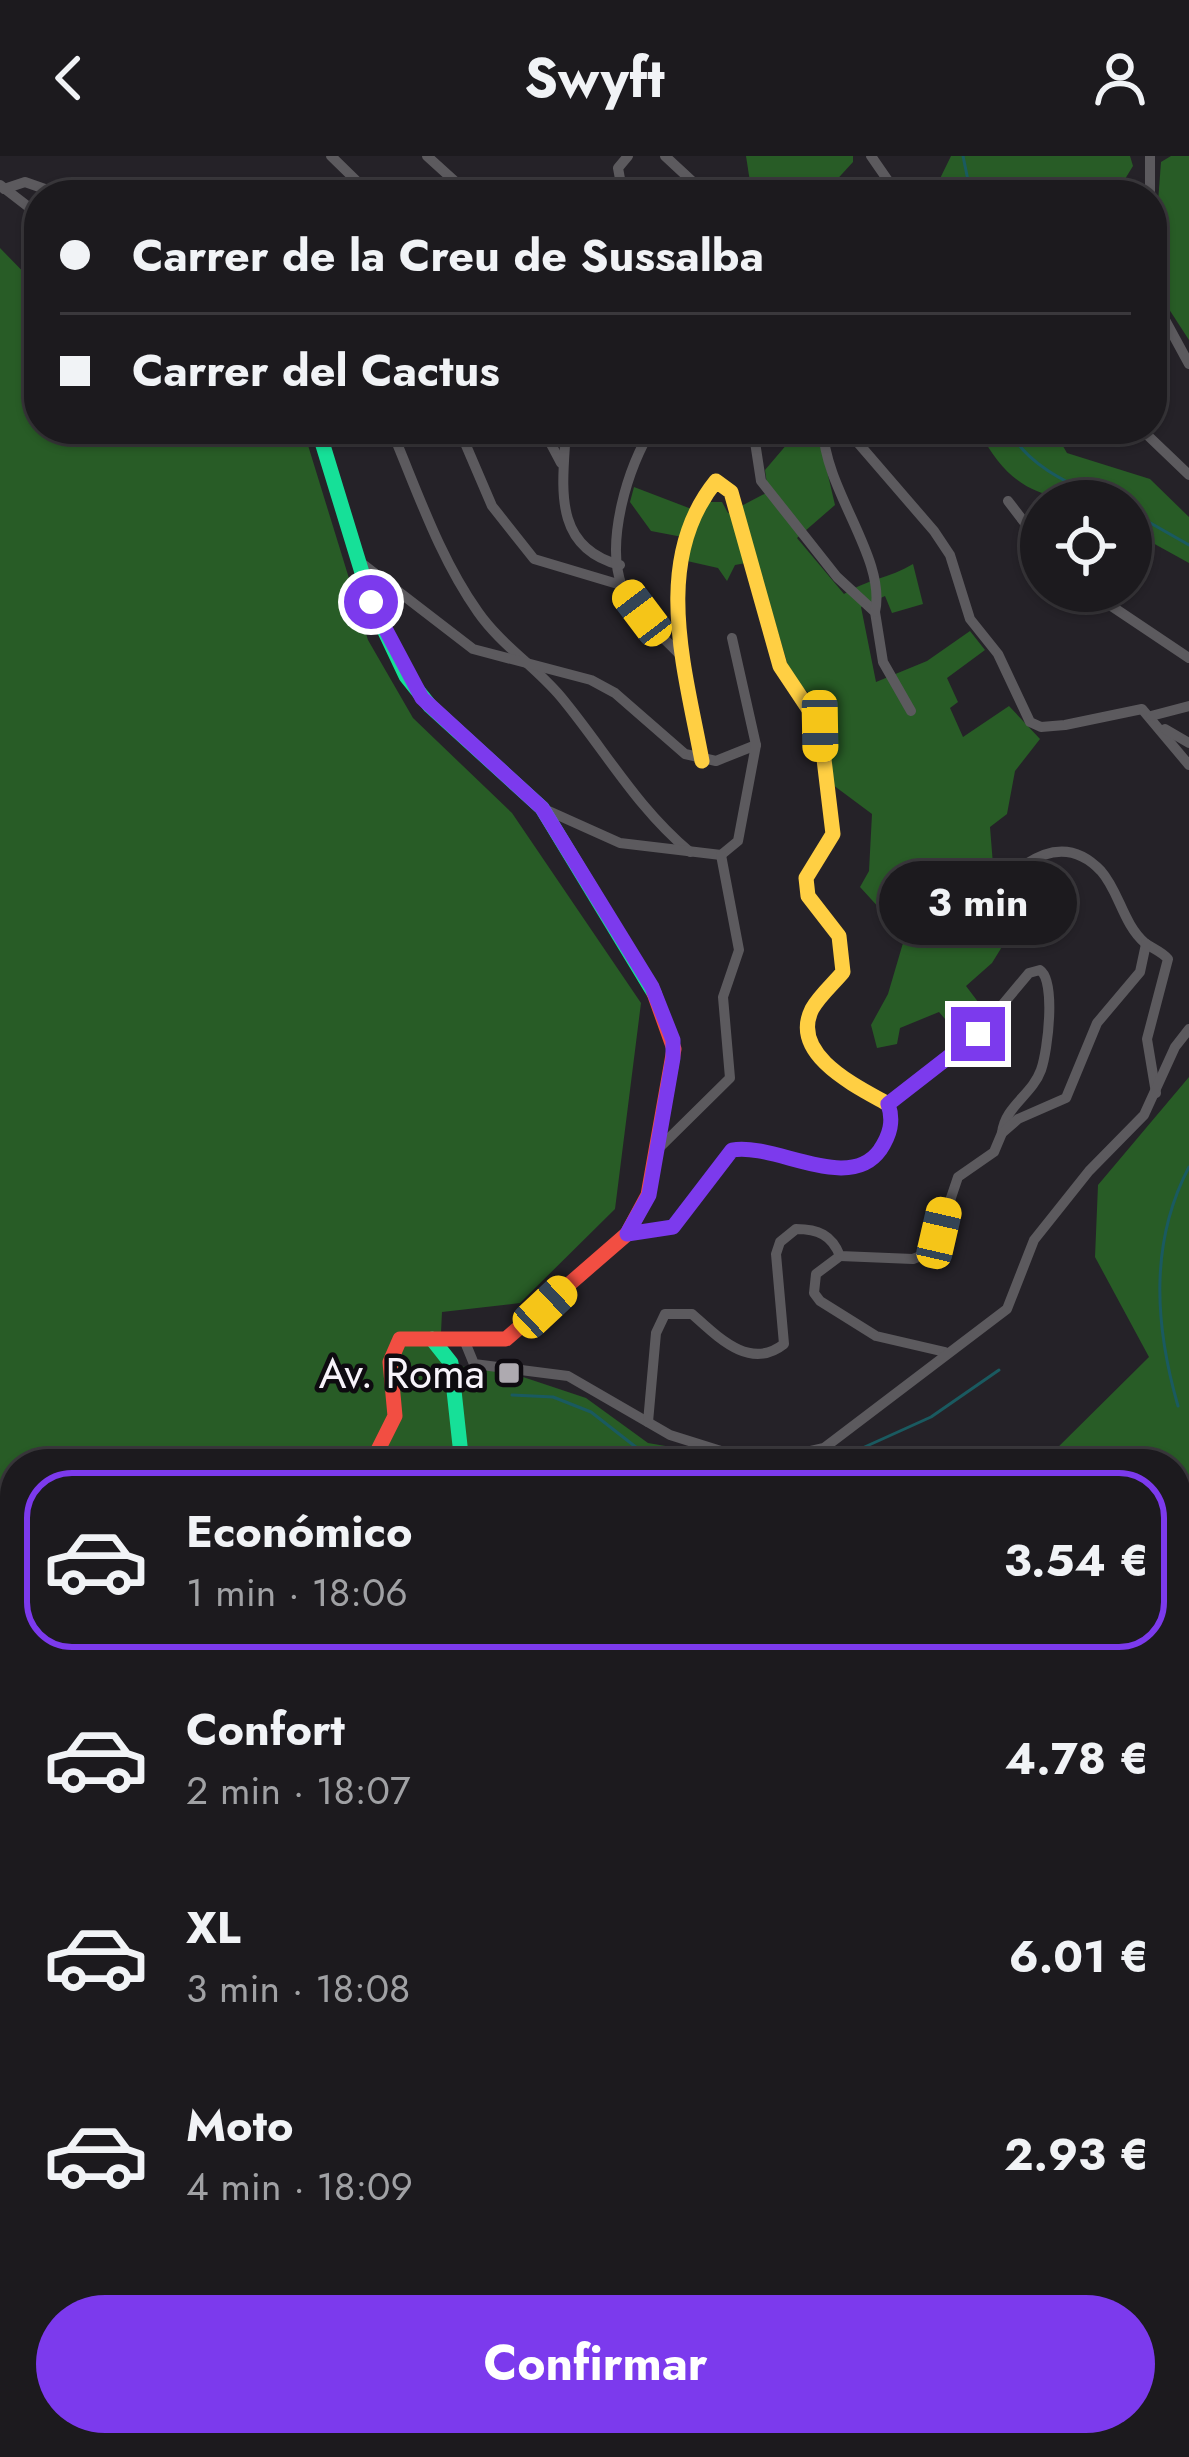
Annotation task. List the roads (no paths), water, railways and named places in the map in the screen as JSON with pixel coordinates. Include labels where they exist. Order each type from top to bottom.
[{"type":"street","points":[[331,156],[355,180]]},
{"type":"street","points":[[427,156],[453,180]]},
{"type":"street","points":[[665,156],[691,180]]},
{"type":"street","points":[[1167,324],[1189,364]]},
{"type":"street","points":[[323,444],[377,618],[413,688],[542,808],[652,987],[673,1040],[645,1204],[627,1234],[513,1336],[466,1352],[454,1382],[457,1449]]},
{"type":"street","points":[[397,444],[423,510],[474,608],[558,693],[640,807],[690,852]]},
{"type":"street","points":[[465,444],[492,506],[534,560],[621,585],[685,660]]},
{"type":"street","points":[[551,444],[564,469]]},
{"type":"street","points":[[565,444],[562,500],[569,530],[593,554],[620,565]]},
{"type":"street","points":[[621,585],[617,527],[642,444]]},
{"type":"street","points":[[755,444],[760,481],[837,577],[875,612]]},
{"type":"street","points":[[825,444],[831,479],[880,590],[875,612],[883,662],[911,711]]},
{"type":"street","points":[[858,444],[950,555],[970,619],[998,654],[1030,722],[1041,727],[1065,725],[1131,708],[1151,716],[1189,766]]},
{"type":"street","points":[[1157,444],[1189,475]]},
{"type":"street","points":[[702,761],[676,585],[680,558],[703,492],[716,481],[724,482],[780,666],[820,726],[820,758],[835,814],[832,834],[806,878],[808,896],[839,936],[843,972],[812,1012],[808,1035],[831,1071],[888,1104]]},
{"type":"street","points":[[1009,501],[1020,516]]},
{"type":"street","points":[[360,562],[473,649],[550,667],[615,693],[685,754],[702,761],[756,745]]},
{"type":"street","points":[[1120,612],[1189,658]]},
{"type":"street","points":[[542,808],[620,842],[722,855],[738,841],[756,745],[732,638]]},
{"type":"street","points":[[1151,716],[1189,706]]},
{"type":"street","points":[[1162,728],[1189,743]]},
{"type":"street","points":[[938,909],[952,928],[966,927],[1021,864],[1048,854],[1083,857],[1103,873],[1119,908],[1146,944],[1168,959],[1147,1039],[1156,1093]]},
{"type":"street","points":[[656,1151],[730,1078],[724,997],[739,950],[722,855]]},
{"type":"street","points":[[1002,1133],[1018,1119],[1066,1098],[1097,1023],[1140,972],[1146,944]]},
{"type":"street","points":[[888,1104],[946,1063],[1028,974],[1040,970],[1048,984],[1041,1071],[1004,1118],[994,1152],[952,1185],[933,1251],[924,1258],[840,1256],[817,1274],[814,1293],[820,1301],[876,1336],[945,1352]]},
{"type":"street","points":[[816,1449],[1007,1309],[1034,1240],[1089,1171],[1126,1140],[1156,1093],[1175,1047],[1189,1030]]},
{"type":"street","points":[[627,1234],[673,1227],[732,1150],[748,1147],[842,1168],[874,1158],[887,1139],[888,1104]]},
{"type":"street","points":[[648,1422],[656,1333],[664,1314],[685,1311],[729,1346],[766,1355],[784,1344],[787,1333],[776,1255],[780,1241],[796,1229],[820,1231],[835,1243],[840,1256]]},
{"type":"street","points":[[378,1449],[395,1416],[392,1348],[400,1339],[424,1335],[466,1352],[568,1376],[648,1422],[716,1449]]},
{"type":"waterway","points":[[963,156],[968,180]]},
{"type":"waterway","points":[[1018,444],[1064,480]]},
{"type":"waterway","points":[[1152,524],[1189,545]]},
{"type":"waterway","points":[[1178,1406],[1164,1346],[1160,1285],[1167,1225],[1189,1167]]},
{"type":"waterway","points":[[860,1449],[931,1417],[999,1370]]},
{"type":"waterway","points":[[512,1395],[553,1397],[591,1412],[638,1449]]},
{"type":"place","name":"Av. Roma","points":[[509,1373]]}]
